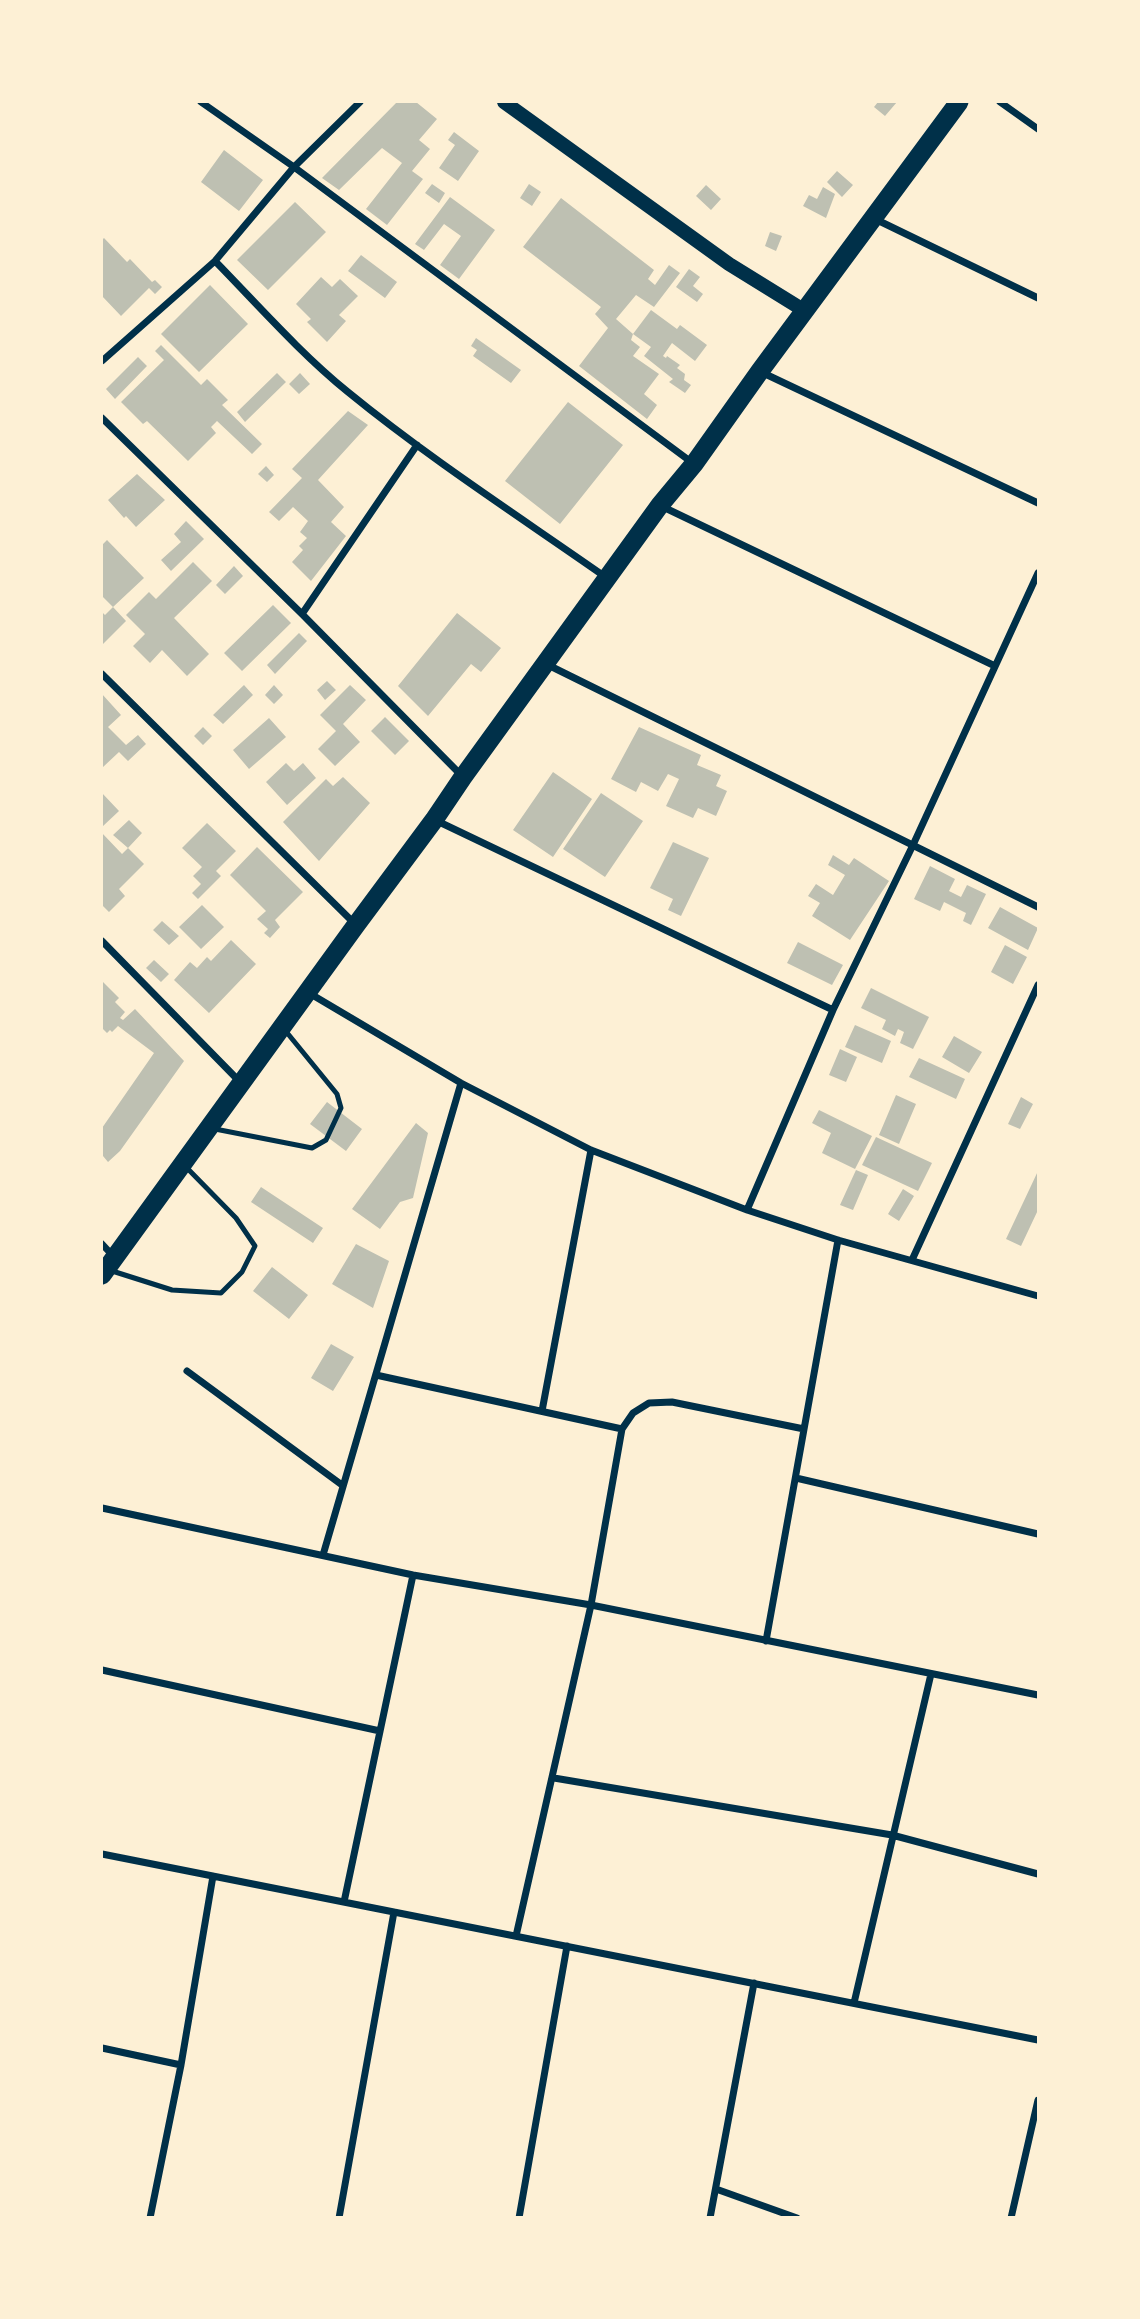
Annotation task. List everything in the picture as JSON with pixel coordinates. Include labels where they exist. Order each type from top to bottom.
[{"type":"highway","points":[[106,1261],[183,1164],[435,820],[463,777],[660,505],[694,464],[959,102]]},
{"type":"main road","points":[[504,102],[729,264],[805,311]]},
{"type":"street","points":[[201,102],[294,167],[694,464]]},
{"type":"street","points":[[102,361],[215,261],[294,167],[360,102]]},
{"type":"street","points":[[1000,102],[1038,129]]},
{"type":"street","points":[[873,218],[1038,298]]},
{"type":"street","points":[[215,261],[346,391],[417,445],[607,579]]},
{"type":"street","points":[[760,371],[1038,503]]},
{"type":"street","points":[[102,418],[463,777]]},
{"type":"street","points":[[302,614],[417,445]]},
{"type":"street","points":[[660,505],[995,666]]},
{"type":"street","points":[[747,1210],[832,1010],[913,845],[1038,573]]},
{"type":"street","points":[[545,664],[1038,907]]},
{"type":"street","points":[[102,674],[356,925]]},
{"type":"street","points":[[435,820],[832,1010]]},
{"type":"street","points":[[102,941],[241,1083]]},
{"type":"street","points":[[912,1260],[1038,985]]},
{"type":"street","points":[[307,992],[461,1083],[591,1150],[747,1210],[838,1240],[1038,1296]]},
{"type":"street","points":[[323,1555],[461,1083]]},
{"type":"street","points":[[541,1411],[591,1150]]},
{"type":"street","points":[[766,1641],[838,1240]]},
{"type":"street","points":[[187,1371],[342,1485]]},
{"type":"street","points":[[376,1375],[622,1429]]},
{"type":"street","points":[[516,1936],[554,1778],[591,1605],[622,1429],[633,1413],[649,1403],[672,1402],[804,1429]]},
{"type":"street","points":[[796,1478],[1038,1534]]},
{"type":"street","points":[[102,1508],[413,1575],[591,1605],[1038,1695]]},
{"type":"street","points":[[344,1902],[413,1575]]},
{"type":"street","points":[[102,1670],[380,1731]]},
{"type":"street","points":[[854,2003],[931,1674]]},
{"type":"street","points":[[554,1778],[892,1835],[1038,1874]]},
{"type":"street","points":[[102,1854],[1038,2040]]},
{"type":"street","points":[[150,2217],[181,2065],[213,1876]]},
{"type":"street","points":[[340,2217],[394,1912]]},
{"type":"street","points":[[519,2217],[567,1946]]},
{"type":"street","points":[[709,2217],[754,1983]]},
{"type":"street","points":[[102,2048],[181,2065]]},
{"type":"street","points":[[1011,2217],[1038,2100]]},
{"type":"street","points":[[716,2189],[797,2217]]},
{"type":"lane","points":[[208,1128],[312,1148],[326,1140],[341,1108],[337,1094],[282,1026]]},
{"type":"lane","points":[[106,1261],[172,1290],[221,1293],[242,1272],[255,1246],[236,1218],[183,1164]]},
{"type":"building","points":[[397,102],[416,102],[437,119],[419,140],[430,149],[412,171],[423,179],[387,225],[366,209],[402,163],[382,148],[339,190],[322,178]]},
{"type":"building","points":[[878,102],[897,102],[885,116],[874,107]]},
{"type":"building","points":[[454,132],[479,151],[458,181],[439,168],[455,145],[448,140]]},
{"type":"building","points":[[224,150],[263,180],[239,211],[201,182]]},
{"type":"building","points":[[837,171],[853,185],[842,197],[827,182]]},
{"type":"building","points":[[432,184],[445,193],[439,203],[425,193]]},
{"type":"building","points":[[529,184],[541,192],[532,206],[520,198]]},
{"type":"building","points":[[706,185],[721,199],[711,210],[696,196]]},
{"type":"building","points":[[823,187],[835,194],[826,218],[803,206],[809,195],[817,199]]},
{"type":"building","points":[[450,197],[495,230],[459,279],[440,265],[461,236],[444,224],[424,250],[415,244]]},
{"type":"building","points":[[561,198],[654,270],[648,279],[655,285],[669,265],[680,273],[654,307],[636,295],[616,319],[633,334],[631,340],[640,347],[633,356],[659,374],[644,394],[657,405],[647,419],[579,366],[608,328],[595,314],[601,307],[523,247]]},
{"type":"building","points":[[295,202],[326,232],[268,290],[237,260]]},
{"type":"building","points":[[770,232],[782,236],[776,251],[765,246]]},
{"type":"building","points":[[104,238],[127,262],[130,259],[152,282],[155,280],[162,287],[155,294],[149,288],[121,316],[102,296]]},
{"type":"building","points":[[361,255],[397,282],[385,298],[348,271]]},
{"type":"building","points":[[689,269],[700,277],[693,286],[703,294],[697,302],[676,287]]},
{"type":"building","points":[[321,277],[332,287],[340,279],[358,296],[339,315],[346,321],[327,342],[307,322],[311,319],[296,304]]},
{"type":"building","points":[[210,285],[248,324],[199,372],[161,334]]},
{"type":"building","points":[[651,310],[677,329],[680,325],[707,345],[695,361],[672,343],[663,356],[680,365],[677,368],[685,374],[684,380],[691,385],[685,393],[669,382],[673,379],[644,356],[651,347],[633,334]]},
{"type":"building","points":[[476,338],[521,370],[511,383],[473,356],[477,350],[471,346]]},
{"type":"building","points":[[161,345],[201,385],[207,379],[228,400],[222,405],[262,444],[252,454],[217,421],[211,427],[216,433],[188,461],[147,421],[143,424],[121,402],[164,360],[155,351]]},
{"type":"building","points":[[138,357],[147,366],[115,399],[106,389]]},
{"type":"building","points":[[277,373],[286,382],[245,422],[237,412]]},
{"type":"building","points":[[300,373],[310,384],[299,394],[289,384]]},
{"type":"building","points":[[568,402],[623,445],[560,524],[505,481]]},
{"type":"building","points":[[348,411],[368,425],[318,480],[344,507],[331,522],[346,536],[311,581],[292,562],[303,550],[299,546],[307,538],[300,532],[308,521],[293,507],[279,521],[269,512],[302,478],[292,469]]},
{"type":"building","points":[[266,466],[274,475],[267,482],[258,474]]},
{"type":"building","points":[[137,474],[165,500],[136,527],[108,500]]},
{"type":"building","points":[[186,521],[204,539],[171,571],[161,560],[181,542],[174,534]]},
{"type":"building","points":[[107,540],[144,578],[113,607],[102,596],[102,545]]},
{"type":"building","points":[[193,562],[212,581],[174,618],[209,654],[187,676],[162,650],[150,663],[133,646],[145,634],[126,615],[149,592],[156,599]]},
{"type":"building","points":[[234,566],[243,576],[225,594],[216,585]]},
{"type":"building","points":[[273,605],[291,623],[242,671],[224,653]]},
{"type":"building","points":[[113,607],[126,621],[102,645],[102,612],[105,615]]},
{"type":"building","points":[[457,613],[501,648],[481,672],[471,664],[428,716],[398,686]]},
{"type":"building","points":[[299,633],[307,641],[275,674],[267,665]]},
{"type":"building","points":[[327,681],[336,690],[325,700],[317,690]]},
{"type":"building","points":[[244,685],[253,695],[223,724],[213,715]]},
{"type":"building","points":[[274,685],[283,695],[274,704],[265,695]]},
{"type":"building","points":[[350,685],[366,700],[343,724],[360,742],[335,766],[318,749],[336,731],[320,715]]},
{"type":"building","points":[[102,694],[121,715],[108,727],[126,745],[138,735],[146,744],[128,761],[119,752],[102,768]]},
{"type":"building","points":[[385,717],[409,741],[395,755],[371,731]]},
{"type":"building","points":[[269,718],[286,737],[249,769],[233,750]]},
{"type":"building","points":[[203,727],[212,736],[203,745],[194,736]]},
{"type":"building","points":[[639,727],[701,755],[697,765],[721,775],[716,786],[727,791],[716,816],[698,808],[693,818],[666,806],[679,779],[668,774],[658,791],[641,782],[636,792],[611,779]]},
{"type":"building","points":[[286,763],[294,771],[303,763],[316,778],[287,805],[266,782]]},
{"type":"building","points":[[553,772],[592,799],[553,857],[513,830]]},
{"type":"building","points":[[343,777],[370,803],[319,861],[283,822],[326,779],[333,786]]},
{"type":"building","points":[[102,793],[119,811],[102,827]]},
{"type":"building","points":[[601,793],[643,821],[605,877],[563,849]]},
{"type":"building","points":[[129,820],[142,833],[128,848],[113,835]]},
{"type":"building","points":[[207,823],[236,851],[216,871],[221,876],[198,899],[192,893],[201,884],[193,876],[202,867],[182,848]]},
{"type":"building","points":[[102,833],[122,854],[128,848],[144,864],[119,889],[125,896],[109,912],[102,905]]},
{"type":"building","points":[[673,842],[709,858],[681,916],[668,910],[673,899],[650,888]]},
{"type":"building","points":[[257,847],[303,892],[275,920],[280,927],[270,938],[264,933],[268,929],[257,919],[266,911],[230,875]]},
{"type":"building","points":[[833,855],[849,865],[854,858],[889,881],[850,940],[812,916],[820,903],[808,896],[816,884],[833,895],[845,875],[828,865]]},
{"type":"building","points":[[930,866],[955,879],[949,891],[961,897],[967,885],[986,894],[971,925],[963,921],[966,913],[944,902],[940,911],[914,899]]},
{"type":"building","points":[[202,905],[224,927],[201,949],[179,927]]},
{"type":"building","points":[[1000,907],[1038,928],[1028,950],[988,928]]},
{"type":"building","points":[[162,921],[179,936],[169,945],[153,930]]},
{"type":"building","points":[[231,940],[256,964],[209,1013],[174,980],[190,962],[197,968],[207,957],[211,961]]},
{"type":"building","points":[[798,942],[843,965],[832,985],[787,963]]},
{"type":"building","points":[[1005,945],[1027,957],[1013,984],[991,972]]},
{"type":"building","points":[[154,960],[169,974],[161,982],[146,968]]},
{"type":"building","points":[[102,981],[119,998],[115,1002],[125,1012],[120,1018],[123,1020],[135,1009],[184,1061],[120,1151],[108,1162],[102,1157],[102,1128],[154,1053],[118,1026],[107,1033],[102,1028]]},
{"type":"building","points":[[871,988],[929,1017],[913,1049],[900,1043],[904,1032],[898,1029],[895,1036],[882,1029],[886,1020],[861,1008]]},
{"type":"building","points":[[855,1025],[891,1041],[882,1063],[845,1047]]},
{"type":"building","points":[[954,1036],[982,1052],[969,1073],[942,1057]]},
{"type":"building","points":[[840,1049],[857,1057],[846,1082],[829,1075]]},
{"type":"building","points":[[919,1058],[965,1079],[956,1099],[909,1077]]},
{"type":"building","points":[[896,1095],[916,1104],[899,1144],[879,1135]]},
{"type":"building","points":[[1021,1097],[1033,1104],[1020,1129],[1008,1124]]},
{"type":"building","points":[[327,1102],[362,1129],[346,1151],[310,1124]]},
{"type":"building","points":[[819,1110],[872,1136],[855,1169],[822,1153],[831,1133],[812,1123]]},
{"type":"building","points":[[416,1123],[428,1133],[413,1198],[400,1202],[380,1229],[352,1209]]},
{"type":"building","points":[[876,1137],[932,1163],[918,1191],[862,1165]]},
{"type":"building","points":[[856,1170],[868,1175],[853,1210],[840,1205]]},
{"type":"building","points":[[1038,1171],[1038,1210],[1021,1246],[1006,1239]]},
{"type":"building","points":[[261,1187],[323,1228],[313,1243],[251,1202]]},
{"type":"building","points":[[903,1189],[914,1196],[899,1221],[888,1214]]},
{"type":"building","points":[[356,1244],[389,1261],[373,1308],[332,1284]]},
{"type":"building","points":[[272,1267],[308,1295],[289,1319],[253,1291]]},
{"type":"building","points":[[331,1344],[354,1357],[333,1391],[311,1378]]}]
